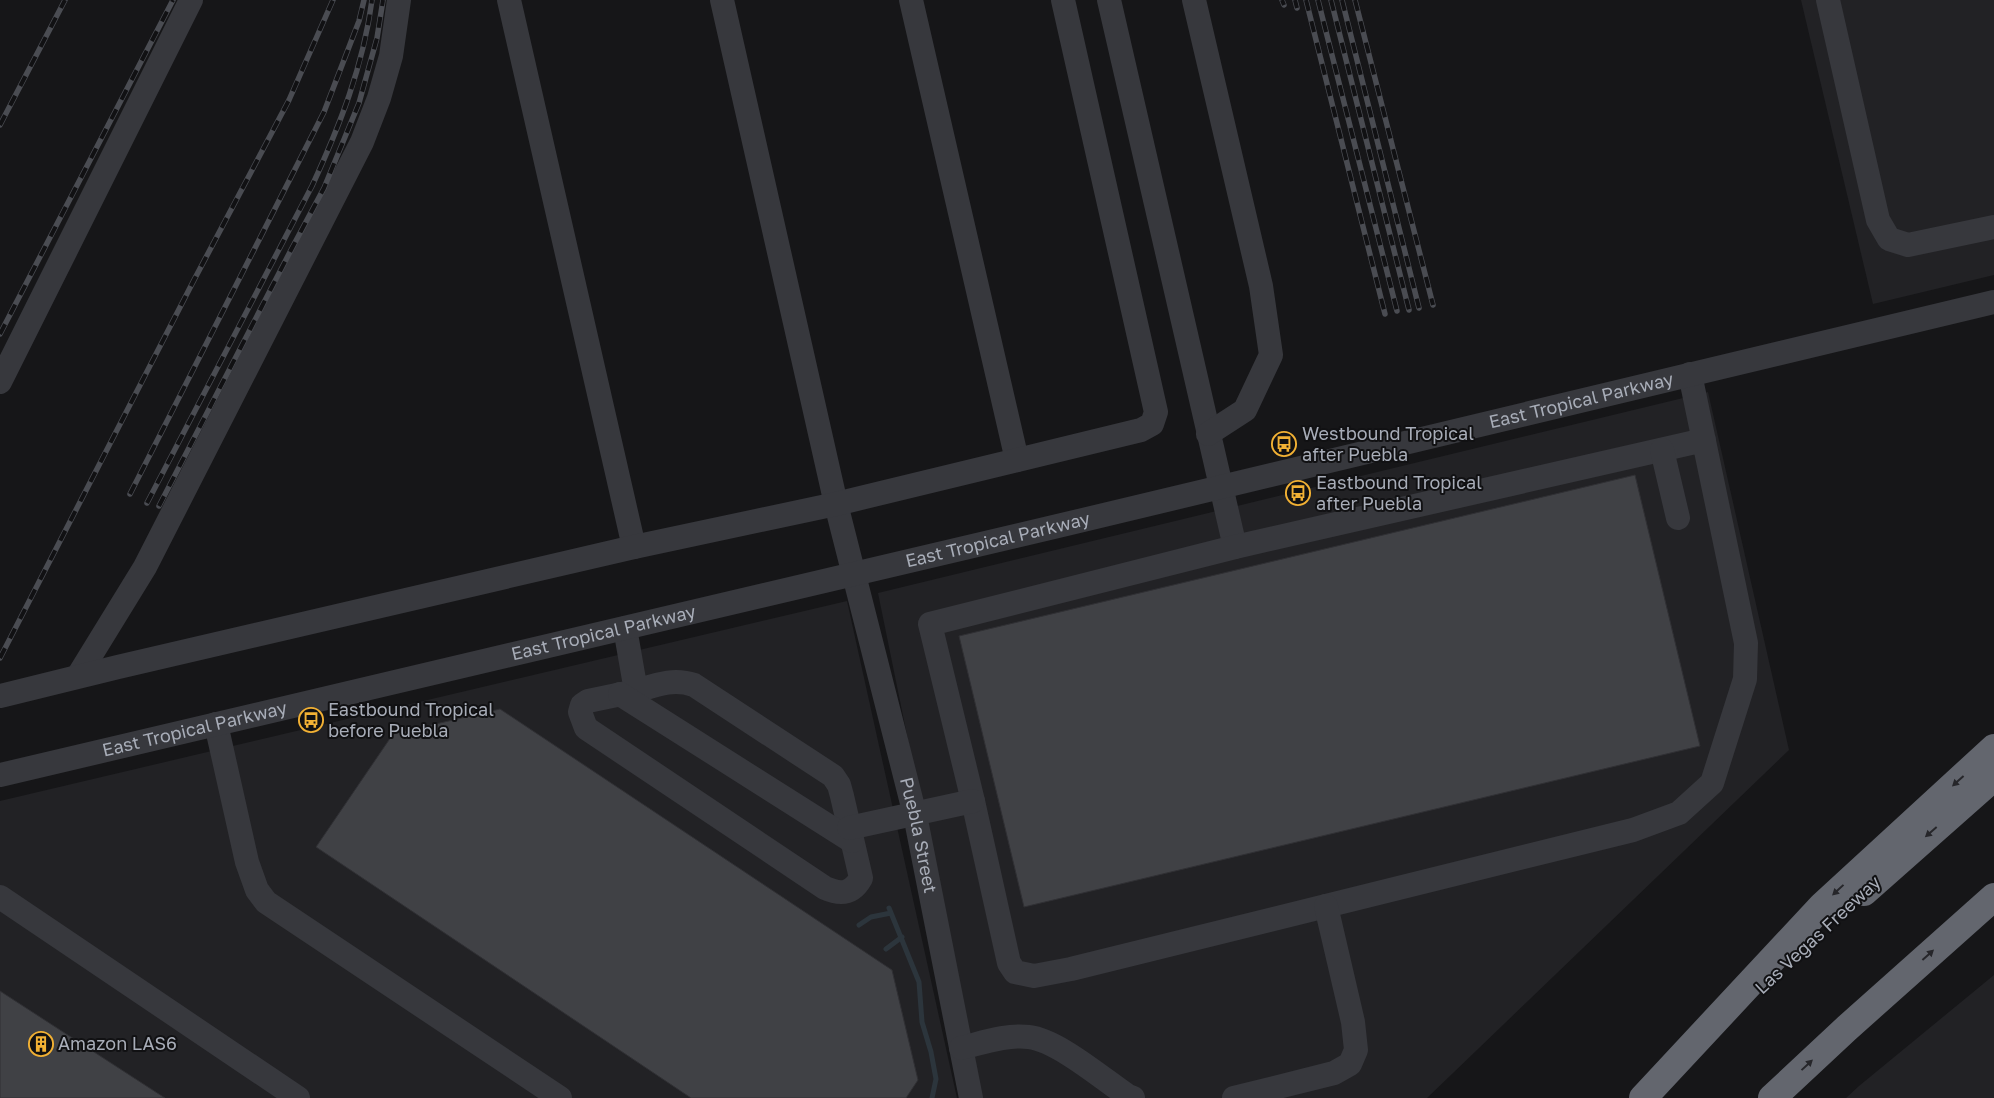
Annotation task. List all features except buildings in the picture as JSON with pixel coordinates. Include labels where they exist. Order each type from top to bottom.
[{"type":"highway","points":[[1642,1098],[1822,906],[1994,748]]},
{"type":"highway","name":"Las Vegas Freeway","points":[[1647,1098],[1805,946],[1994,777]]},
{"type":"highway","points":[[1772,1098],[1847,1028],[1994,897]]},
{"type":"street","points":[[0,382],[191,0]]},
{"type":"street","points":[[78,676],[145,567],[362,142],[380,98],[391,56],[399,0]]},
{"type":"street","points":[[509,0],[634,547]]},
{"type":"street","name":"Puebla Street","points":[[722,0],[836,504],[915,815],[971,1098]]},
{"type":"street","points":[[912,0],[1017,460]]},
{"type":"street","points":[[0,696],[78,676],[634,547],[836,504],[1141,430],[1152,424],[1156,412],[1063,0]]},
{"type":"street","points":[[1109,0],[1235,548]]},
{"type":"street","points":[[1194,0],[1261,286],[1270,355],[1245,410],[1208,434]]},
{"type":"street","points":[[1828,0],[1878,220],[1889,239],[1908,245],[1994,227]]},
{"type":"street","name":"East Tropical Parkway","points":[[0,775],[855,574],[1994,302]]},
{"type":"street","points":[[1690,374],[1704,440],[1746,643],[1745,679],[1712,783],[1679,813],[1633,830],[1071,969],[1034,976],[1015,972],[1009,963],[973,801],[930,624],[1235,548],[1704,440]]},
{"type":"street","points":[[1662,450],[1678,518]]},
{"type":"street","points":[[625,628],[628,693]]},
{"type":"street","points":[[671,681],[683,681],[694,685],[833,776],[838,785],[851,835],[861,878],[856,886],[847,893],[836,893],[825,888],[586,728],[580,712],[582,705],[588,701],[628,693],[671,681]]},
{"type":"street","points":[[628,693],[851,835],[915,815],[973,801]]},
{"type":"street","points":[[216,724],[247,862],[257,890],[266,902],[560,1098]]},
{"type":"street","points":[[0,897],[298,1098]]},
{"type":"street","points":[[1234,1098],[1334,1073],[1350,1064],[1356,1050],[1353,1022],[1326,906]]},
{"type":"street","points":[[961,1048],[1003,1038],[1029,1037],[1051,1043],[1133,1098]]},
{"type":"shaded area","points":[[1801,0],[1994,0],[1994,275],[1873,304]]},
{"type":"shaded area","points":[[1708,392],[1789,750],[1427,1098],[981,1098],[878,593]]},
{"type":"shaded area","points":[[847,601],[957,1098],[0,1098],[0,801]]},
{"type":"shaded area","points":[[1994,975],[1994,1098],[1846,1098],[1859,1086]]},
{"type":"waterway","points":[[889,908],[919,982],[922,1022],[931,1052],[936,1079],[932,1098]]},
{"type":"waterway","points":[[859,925],[871,917],[891,913]]},
{"type":"waterway","points":[[886,949],[902,937]]},
{"type":"railway","points":[[0,125],[65,0]]},
{"type":"railway","points":[[0,334],[173,0]]},
{"type":"railway","points":[[0,658],[194,280],[289,100],[333,0]]},
{"type":"railway","points":[[130,494],[324,112],[359,21],[364,0]]},
{"type":"railway","points":[[147,503],[312,186],[349,95],[363,49],[372,0]]},
{"type":"railway","points":[[159,506],[324,188],[359,103],[377,38],[383,0]]},
{"type":"railway","points":[[1282,0],[1284,5]]},
{"type":"railway","points":[[1295,0],[1297,8]]},
{"type":"railway","points":[[1306,0],[1385,314]]},
{"type":"railway","points":[[1318,0],[1397,311]]},
{"type":"railway","points":[[1331,0],[1409,310]]},
{"type":"railway","points":[[1342,0],[1419,308]]},
{"type":"railway","points":[[1355,0],[1433,305]]},
{"type":"place","name":"Westbound Tropical after Puebla","points":[[1284,444]]},
{"type":"place","name":"Eastbound Tropical after Puebla","points":[[1298,493]]},
{"type":"place","name":"Eastbound Tropical before Puebla","points":[[311,720]]},
{"type":"place","name":"Amazon LAS6","points":[[41,1044]]}]
